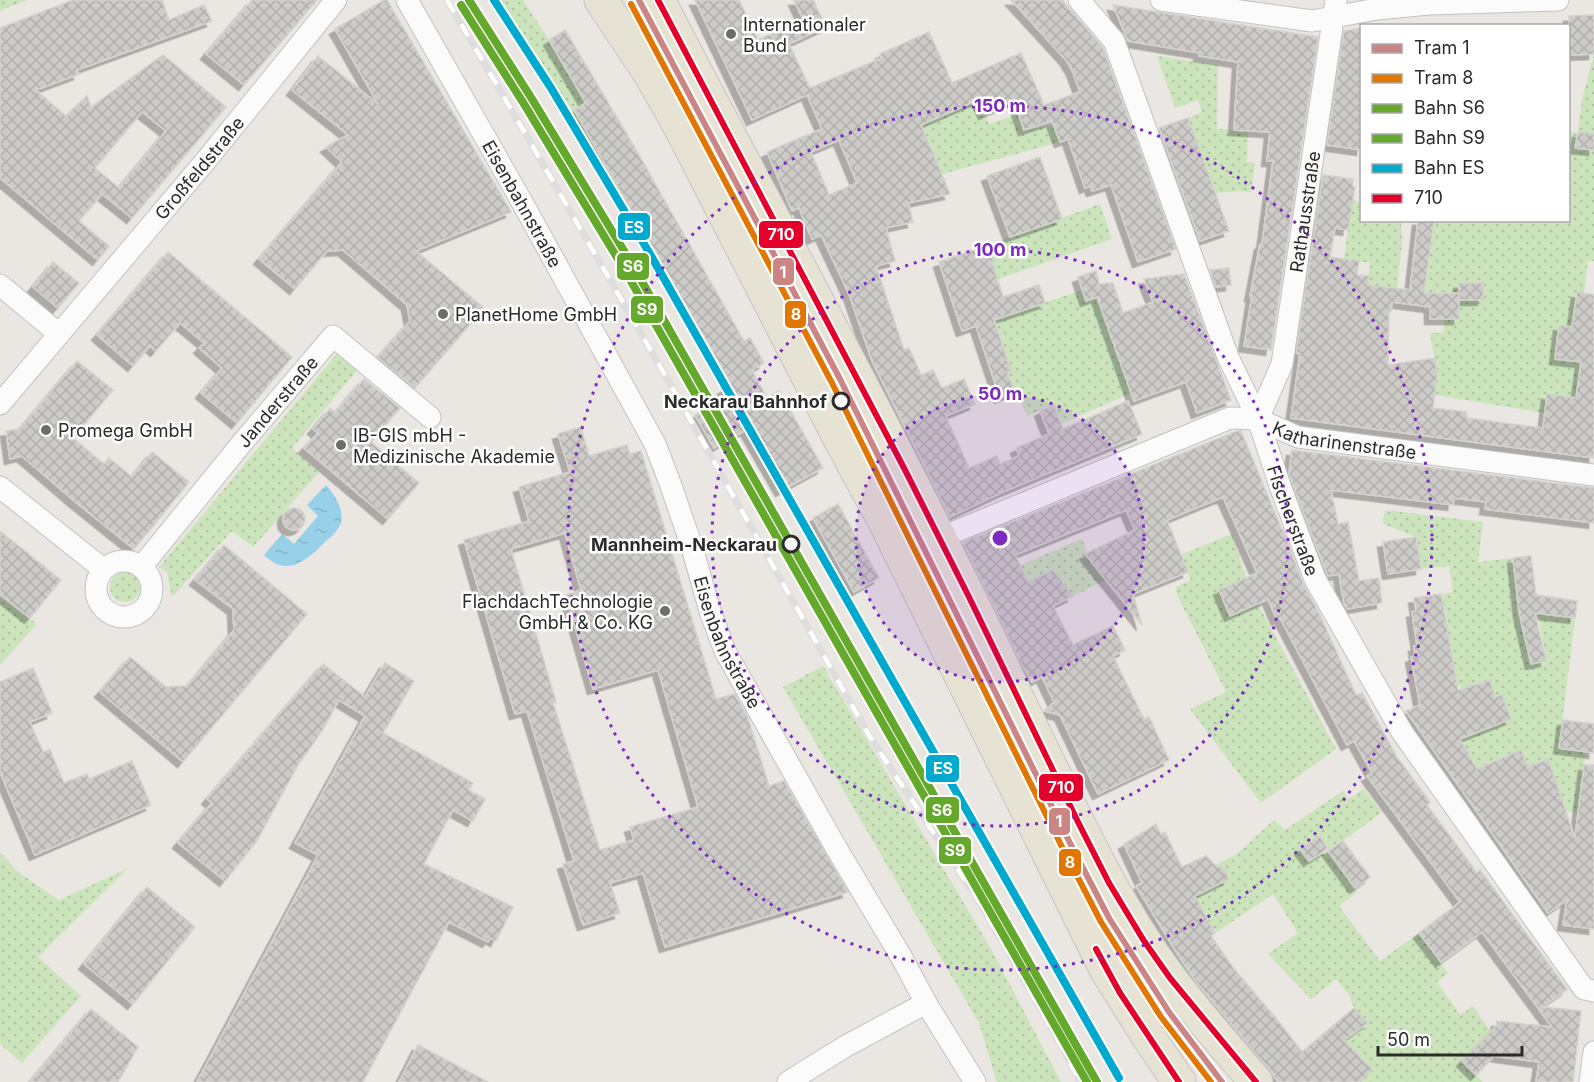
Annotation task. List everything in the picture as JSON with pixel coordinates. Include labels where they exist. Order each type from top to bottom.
[{"type":"main road","points":[[601,0],[651,75],[682,130],[885,522],[1107,971],[1179,1082]]},
{"type":"main road","points":[[658,0],[940,538],[1095,858],[1144,942],[1172,981],[1255,1081]]},
{"type":"street","name":"Großfeldstraße","points":[[0,404],[208,158],[336,0]]},
{"type":"street","name":"Eisenbahnstraße","points":[[407,0],[656,444],[725,651],[926,1003],[975,1082]]},
{"type":"street","name":"Fischerstraße","points":[[1078,0],[1114,41],[1228,357],[1258,419],[1315,579],[1402,732],[1584,989],[1594,991]]},
{"type":"street","points":[[1161,0],[1311,21],[1334,9],[1558,0]]},
{"type":"street","name":"Rathausstraße","points":[[1258,419],[1282,364],[1334,9]]},
{"type":"street","points":[[0,285],[59,334]]},
{"type":"street","name":"Janderstraße","points":[[142,566],[333,336],[430,417]]},
{"type":"street","name":"Katharinenstraße","points":[[940,538],[1230,418],[1258,419],[1298,438],[1594,475]]},
{"type":"street","points":[[0,487],[103,569]]},
{"type":"street","points":[[122,560],[132,561],[142,566],[150,576],[153,592],[147,606],[131,616],[122,617],[104,609],[96,588],[103,569],[122,560]]},
{"type":"street","points":[[788,1082],[846,1046],[926,1003]]},
{"type":"street","points":[[1590,1082],[1594,1052]]},
{"type":"green space","points":[[0,0],[27,0],[0,11]]},
{"type":"green space","points":[[491,0],[523,0],[549,40],[586,103],[575,110],[730,383],[722,387],[565,115]]},
{"type":"green space","points":[[1594,54],[1594,134],[1578,132],[1582,99]]},
{"type":"green space","points":[[1157,56],[1218,65],[1217,129],[1248,131],[1247,162],[1255,163],[1251,192],[1216,193],[1188,118],[1202,112],[1198,100],[1175,108]]},
{"type":"green space","points":[[978,100],[989,124],[1019,114],[1025,130],[1054,125],[1060,142],[942,174],[921,125]]},
{"type":"green space","points":[[1570,132],[1578,133],[1576,148],[1594,150],[1594,261],[1588,261],[1584,293],[1572,327],[1559,325],[1555,358],[1594,364],[1594,381],[1576,398],[1548,394],[1545,413],[1435,395],[1437,375],[1430,333],[1444,333],[1444,319],[1459,319],[1459,300],[1483,300],[1483,283],[1459,283],[1459,293],[1425,292],[1434,222],[1570,222]]},
{"type":"green space","points":[[1352,200],[1360,202],[1360,222],[1401,222],[1402,243],[1397,289],[1367,285],[1370,263],[1344,259]]},
{"type":"green space","points":[[1100,204],[1112,239],[967,290],[980,266],[993,261],[988,245]]},
{"type":"green space","points":[[1082,290],[1087,301],[1103,295],[1105,319],[1131,393],[1061,424],[1053,405],[1027,416],[1007,372],[1011,371],[994,320]]},
{"type":"green space","points":[[339,351],[359,368],[292,448],[319,472],[253,547],[232,531],[172,597],[167,572],[159,567]]},
{"type":"green space","points":[[1385,510],[1483,522],[1478,562],[1513,558],[1520,613],[1531,664],[1546,660],[1538,613],[1575,618],[1559,748],[1586,752],[1578,813],[1559,810],[1528,767],[1521,750],[1477,768],[1459,737],[1495,697],[1490,680],[1462,689],[1456,682],[1441,594],[1453,592],[1449,566],[1421,569],[1416,537],[1383,524]]},
{"type":"green space","points":[[1232,534],[1246,578],[1219,590],[1230,615],[1258,604],[1336,749],[1261,803],[1190,709],[1226,692],[1177,595],[1176,587],[1191,580],[1180,555]]},
{"type":"green space","points":[[1082,539],[1087,553],[1085,554],[1106,580],[1073,596],[1053,570],[1028,582],[1020,565]]},
{"type":"green space","points":[[125,572],[136,576],[140,587],[136,598],[125,602],[114,598],[110,587],[114,576]]},
{"type":"green space","points":[[0,597],[37,624],[0,665]]},
{"type":"green space","points":[[823,666],[991,949],[1061,1082],[997,1082],[979,1023],[783,687]]},
{"type":"green space","points":[[1364,789],[1382,812],[1343,841],[1328,849],[1320,836],[1301,849],[1309,861],[1328,851],[1355,888],[1357,892],[1339,906],[1380,961],[1419,933],[1448,973],[1437,982],[1460,1015],[1473,1006],[1491,1032],[1462,1061],[1483,1082],[1359,1082],[1372,1069],[1344,1040],[1368,1023],[1354,1008],[1349,995],[1336,979],[1311,999],[1268,954],[1298,933],[1273,894],[1215,933],[1195,896],[1228,878],[1223,868],[1215,865],[1237,854],[1274,820],[1285,830],[1343,791],[1348,799]]},
{"type":"green space","points":[[0,852],[18,872],[59,900],[127,869],[38,957],[81,996],[22,1063],[0,1044]]},
{"type":"water","points":[[326,485],[341,510],[342,516],[338,529],[316,551],[302,561],[288,566],[272,562],[264,555],[282,534],[294,544],[318,516],[307,505]]},
{"type":"building","points":[[73,0],[162,0],[169,20],[204,5],[212,21],[77,70],[79,74],[36,90],[66,116],[87,96],[91,107],[163,55],[226,107],[132,218],[102,194],[79,221],[109,246],[98,260],[0,178],[0,28]],"holes":[[[142,112],[166,131],[119,188],[95,168]]]},
{"type":"building","points":[[252,0],[317,0],[244,85],[206,54]]},
{"type":"building","points":[[387,0],[511,212],[416,251],[484,308],[415,388],[378,357],[410,321],[407,305],[343,250],[327,251],[295,289],[259,259],[342,162],[326,147],[348,135],[292,90],[318,56],[378,104],[335,29]]},
{"type":"building","points":[[695,0],[739,0],[758,40],[803,19],[794,0],[813,0],[826,27],[789,44],[810,88],[882,58],[880,54],[929,32],[952,83],[1021,53],[1044,105],[1080,92],[1066,60],[1011,0],[1062,0],[1103,48],[1176,249],[1138,262],[1111,185],[1092,191],[1090,186],[1085,188],[1068,139],[1060,142],[1052,121],[1024,130],[1014,101],[984,114],[978,100],[921,125],[950,194],[908,203],[913,222],[886,228],[895,261],[876,266],[904,350],[909,348],[921,375],[933,370],[942,388],[964,379],[975,404],[946,416],[969,468],[997,456],[1000,464],[1019,456],[1016,448],[1049,434],[1040,411],[1053,405],[1063,429],[1128,401],[1142,434],[1003,492],[950,517],[872,361],[849,294],[821,235],[812,239],[799,208],[792,211],[767,152],[822,129],[807,95],[752,120]],"holes":[[[839,140],[857,183],[829,195],[811,152]]]},
{"type":"building","points":[[1113,5],[1318,37],[1271,350],[1244,346],[1252,295],[1250,296],[1260,244],[1262,244],[1273,161],[1267,161],[1270,132],[1234,130],[1238,62],[1128,41]]},
{"type":"building","points":[[1594,15],[1594,54],[1570,55],[1569,16]]},
{"type":"building","points":[[1360,28],[1360,150],[1327,145],[1344,31]]},
{"type":"building","points":[[565,30],[635,148],[744,341],[750,338],[764,363],[752,370],[767,398],[779,391],[823,468],[781,491],[746,430],[714,448],[695,415],[727,396],[723,389],[731,384],[574,110],[586,103],[549,40]]},
{"type":"building","points":[[1188,118],[1229,231],[1200,241],[1159,128]]},
{"type":"building","points":[[1578,132],[1594,134],[1594,150],[1575,148]]},
{"type":"building","points":[[1040,157],[1062,219],[1010,237],[987,176]]},
{"type":"building","points":[[1323,175],[1353,179],[1352,186],[1355,187],[1348,230],[1335,228],[1330,257],[1359,261],[1357,275],[1369,276],[1367,285],[1410,290],[1418,222],[1434,222],[1424,293],[1459,293],[1459,319],[1430,319],[1430,307],[1392,302],[1391,311],[1389,310],[1388,365],[1435,358],[1437,375],[1433,408],[1466,412],[1467,418],[1543,428],[1547,394],[1576,398],[1581,362],[1555,359],[1559,325],[1572,327],[1577,292],[1594,295],[1594,458],[1291,418],[1300,354],[1296,353]]},
{"type":"building","points":[[988,245],[1003,297],[1039,285],[1045,303],[994,320],[1011,371],[1007,372],[1015,391],[1000,398],[976,326],[962,331],[939,262]]},
{"type":"building","points":[[168,252],[292,357],[237,423],[201,393],[222,368],[199,348],[204,343],[180,323],[156,351],[150,346],[133,366],[97,335]]},
{"type":"building","points":[[53,262],[79,283],[58,308],[33,287]]},
{"type":"building","points":[[1229,268],[1231,285],[1216,287],[1210,270]]},
{"type":"building","points":[[1096,271],[1099,284],[1113,283],[1123,313],[1153,302],[1144,279],[1184,274],[1231,400],[1197,413],[1186,382],[1134,401],[1097,297],[1086,301],[1078,277]]},
{"type":"building","points":[[1459,283],[1483,283],[1483,300],[1459,300]]},
{"type":"building","points":[[77,361],[113,390],[73,438],[104,464],[109,458],[132,477],[152,452],[189,482],[134,549],[22,456],[10,459],[6,431],[20,429]]},
{"type":"building","name":"IB-GIS mbH - Medizinische Akademie","points":[[364,379],[400,408],[371,442],[419,483],[388,519],[304,448],[318,433],[313,429],[330,408],[335,413]]},
{"type":"building","points":[[581,427],[589,456],[627,445],[630,454],[641,451],[716,699],[735,694],[748,718],[769,786],[784,781],[848,892],[665,947],[643,873],[610,883],[620,913],[583,925],[563,864],[574,861],[527,711],[515,714],[464,540],[529,521],[519,487],[570,472],[558,434]],"holes":[[[565,533],[581,590],[566,595],[593,689],[658,670],[698,807],[630,827],[634,840],[600,850],[553,703],[556,702],[511,549]]]},
{"type":"building","points":[[1241,431],[1303,583],[1356,695],[1362,693],[1397,757],[1430,802],[1427,805],[1477,873],[1480,870],[1567,989],[1542,1007],[1581,1011],[1573,1082],[1536,1082],[1539,1062],[1494,1056],[1476,1075],[1462,1061],[1496,1026],[1497,1021],[1552,1027],[1482,932],[1441,962],[1419,933],[1460,902],[1367,776],[1372,773],[1354,741],[1347,745],[1280,618],[1277,620],[1268,599],[1230,616],[1219,590],[1257,573],[1223,497],[1167,520],[1188,572],[1133,594],[1142,625],[1085,554],[1135,530],[1126,510],[1015,555],[1028,582],[1053,570],[1073,596],[1053,606],[1073,645],[1113,626],[1125,650],[1113,656],[1144,719],[1149,717],[1169,760],[1098,794],[1060,715],[1045,711],[1054,702],[1042,677],[1032,682],[963,542]]},
{"type":"building","points":[[1292,450],[1594,488],[1594,523],[1485,509],[1486,502],[1454,498],[1453,505],[1331,490],[1338,524],[1348,522],[1359,581],[1379,578],[1382,603],[1347,609],[1344,604],[1339,574],[1328,576],[1292,482],[1289,473]]},
{"type":"building","points":[[838,504],[879,578],[854,592],[813,518]]},
{"type":"building","points":[[294,508],[302,511],[305,519],[302,527],[294,530],[286,527],[283,519],[286,511]]},
{"type":"building","points":[[0,531],[61,580],[30,618],[0,594]]},
{"type":"building","points":[[1416,537],[1421,569],[1388,574],[1383,542]]},
{"type":"building","points":[[224,545],[307,614],[183,762],[100,692],[130,657],[166,687],[188,686],[234,630],[233,609],[195,580]]},
{"type":"building","points":[[1531,556],[1536,595],[1577,601],[1575,618],[1535,613],[1546,661],[1531,664],[1519,612],[1513,558]]},
{"type":"building","points":[[1441,594],[1458,690],[1490,680],[1495,697],[1502,695],[1511,719],[1460,739],[1477,769],[1521,750],[1528,767],[1548,759],[1575,838],[1584,765],[1594,765],[1594,929],[1563,925],[1567,900],[1548,913],[1406,711],[1420,705],[1411,657],[1415,656],[1414,646],[1417,646],[1412,612],[1416,611],[1414,598]]},
{"type":"building","points":[[385,663],[414,681],[383,733],[473,783],[469,790],[485,799],[473,821],[453,810],[424,864],[513,907],[496,941],[490,938],[488,942],[449,922],[363,1082],[197,1082],[318,855],[295,843],[365,716],[339,700],[322,731],[298,765],[256,842],[225,881],[178,843],[212,803],[207,799],[323,664],[365,697]]},
{"type":"building","points":[[33,668],[52,713],[30,722],[43,752],[50,750],[64,783],[87,774],[89,779],[132,761],[151,805],[35,855],[0,772],[0,682]]},
{"type":"building","points":[[1563,720],[1594,724],[1594,753],[1559,748]]},
{"type":"building","points":[[1156,824],[1161,834],[1165,832],[1182,867],[1206,856],[1215,865],[1223,868],[1229,879],[1195,896],[1215,933],[1211,936],[1234,969],[1302,1052],[1354,1008],[1368,1023],[1344,1040],[1372,1069],[1359,1082],[1278,1082],[1198,984],[1136,886],[1142,883],[1124,844]]},
{"type":"building","points":[[1320,836],[1328,849],[1309,861],[1300,849]]},
{"type":"building","points":[[1343,841],[1370,877],[1355,888],[1328,851]]},
{"type":"building","points":[[147,887],[195,927],[133,1004],[84,964]]},
{"type":"building","points":[[91,1009],[138,1047],[118,1082],[30,1082]]},
{"type":"building","points":[[418,1045],[488,1082],[399,1082]]},
{"type":"railway","points":[[447,0],[657,361],[870,737],[977,898],[1080,1082]]},
{"type":"tram line","name":"1","points":[[639,0],[840,379],[1109,918],[1169,1012],[1222,1082]]},
{"type":"tram line","name":"8","points":[[631,4],[832,383],[1101,922],[1161,1017],[1211,1082]]},
{"type":"rail line","name":"S6","points":[[469,0],[632,264],[1097,1082]]},
{"type":"rail line","name":"ES","points":[[494,0],[551,88],[650,254],[1119,1078]]},
{"type":"rail line","name":"S9","points":[[461,5],[624,269],[1087,1082]]},
{"type":"transit line","name":"710","points":[[658,0],[904,468],[1109,883],[1144,941],[1170,978],[1256,1082]]},
{"type":"transit line","name":"710","points":[[1096,949],[1120,993],[1179,1082]]},
{"type":"place","name":"Internationaler Bund","points":[[731,34]]},
{"type":"place","name":"PlanetHome GmbH","points":[[443,314]]},
{"type":"place","name":"Neckarau Bahnhof","points":[[841,401]]},
{"type":"place","name":"Promega GmbH","points":[[46,430]]},
{"type":"place","name":"IB-GIS mbH - Medizinische Akademie","points":[[341,445]]},
{"type":"place","name":"Mannheim-Neckarau","points":[[791,544]]},
{"type":"place","name":"FlachdachTechnologie GmbH & Co. KG","points":[[665,611]]}]
